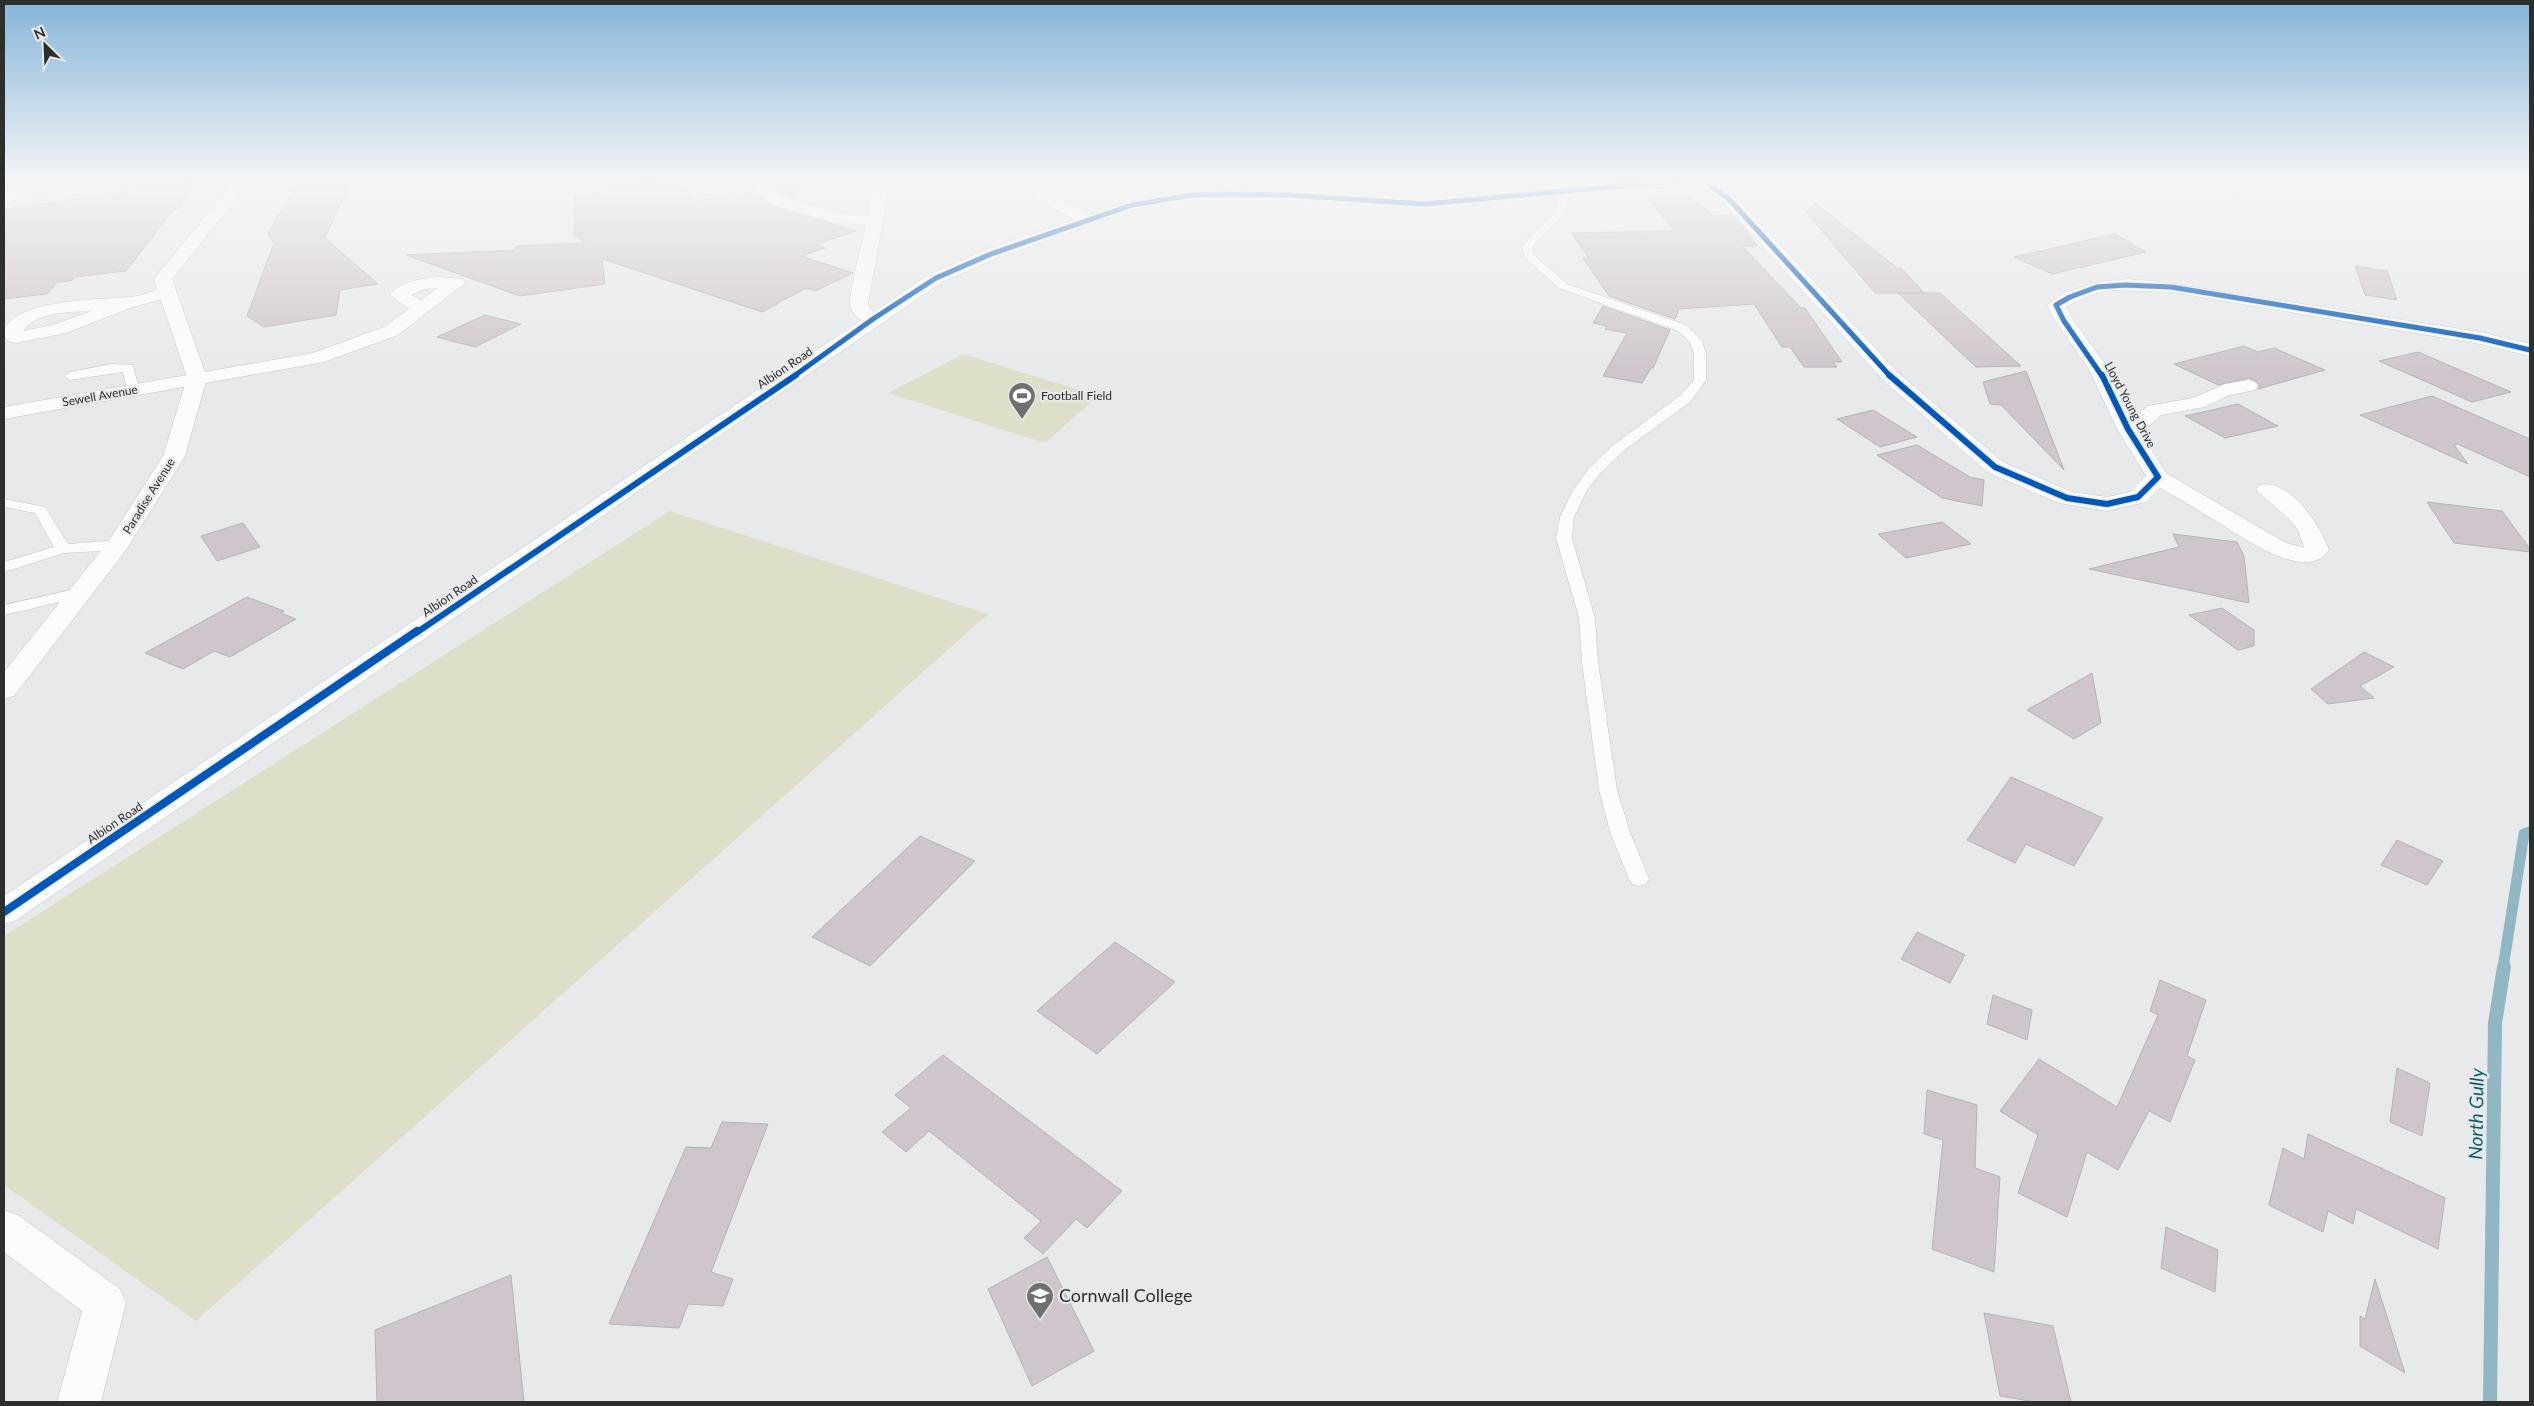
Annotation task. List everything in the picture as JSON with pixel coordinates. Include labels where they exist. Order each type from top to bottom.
[{"type":"street","points":[[190,245],[162,280],[197,378]]},
{"type":"street","points":[[870,245],[859,303],[862,312],[873,319]]},
{"type":"street","name":"Albion Road","points":[[4,912],[817,360],[873,319],[936,278],[1017,245]]},
{"type":"street","points":[[1770,245],[1890,376],[1942,424],[1995,467],[2067,498],[2107,504],[2138,497],[2158,477],[2278,548],[2296,555],[2310,554],[2317,550],[2313,534],[2296,510],[2268,490]]},
{"type":"street","name":"Lloyd Young Drive","points":[[2158,477],[2130,432],[2099,369],[2064,321],[2056,306],[2071,295],[2092,287],[2120,284],[2171,287],[2480,338],[2530,350]]},
{"type":"street","points":[[128,302],[87,304],[52,310],[22,322],[14,328],[12,333],[15,336],[47,333],[89,320],[128,302],[167,292]]},
{"type":"street","name":"Sewell Avenue","points":[[4,413],[317,358],[391,331],[422,310]]},
{"type":"street","name":"Paradise Avenue","points":[[4,690],[118,545],[174,456],[197,378]]},
{"type":"street","points":[[2130,432],[2156,410],[2198,403],[2225,390],[2248,386]]},
{"type":"street","points":[[4,1228],[105,1303],[79,1402]]},
{"type":"lane","points":[[1529,245],[1529,256],[1563,286],[1682,328],[1696,341],[1700,354],[1700,380],[1686,398],[1620,446],[1595,470],[1579,492],[1567,517],[1564,538],[1587,618],[1590,662],[1608,790],[1620,832],[1638,879]]},
{"type":"lane","points":[[70,376],[112,368],[130,368],[133,390]]},
{"type":"lane","points":[[4,504],[40,510],[63,548]]},
{"type":"lane","points":[[4,567],[63,548],[118,545]]},
{"type":"lane","points":[[4,610],[80,592]]},
{"type":"green space","name":"Football Field","points":[[963,354],[1098,396],[1045,443],[888,393]]},
{"type":"green space","points":[[670,511],[988,614],[196,1321],[4,1185],[4,936]]},
{"type":"building","points":[[4,245],[146,245],[126,271],[74,277],[71,281],[57,282],[47,294],[4,299]]},
{"type":"building","points":[[273,245],[333,245],[378,284],[340,290],[336,315],[264,327],[247,316]]},
{"type":"building","points":[[817,245],[825,248],[801,256],[853,273],[815,291],[806,288],[762,312],[602,259],[605,284],[520,296],[406,255],[514,250],[517,246]]},
{"type":"building","points":[[1579,245],[1756,245],[1757,246],[1742,246],[1801,308],[1805,308],[1842,362],[1833,362],[1837,367],[1804,367],[1790,347],[1782,347],[1754,304],[1679,309],[1675,319],[1609,296],[1583,258],[1589,258]]},
{"type":"building","points":[[1834,245],[1867,245],[1897,268],[1901,268],[1924,293],[1875,293]]},
{"type":"building","points":[[2068,245],[2133,245],[2146,252],[2052,274],[2014,257]]},
{"type":"building","points":[[2355,266],[2387,271],[2397,300],[2365,295]]},
{"type":"building","points":[[1898,293],[1940,293],[2021,366],[1976,367]]},
{"type":"building","points":[[1603,306],[1670,330],[1653,368],[1651,368],[1642,383],[1603,376],[1627,333],[1605,329],[1607,326],[1593,323]]},
{"type":"building","points":[[485,315],[521,324],[475,347],[437,337]]},
{"type":"building","points":[[2244,346],[2258,352],[2274,348],[2325,370],[2258,389],[2260,386],[2256,381],[2249,378],[2218,385],[2174,364]]},
{"type":"building","points":[[2418,352],[2511,392],[2472,402],[2379,361]]},
{"type":"building","points":[[2026,371],[2064,470],[2001,405],[1990,404],[1983,382]]},
{"type":"building","points":[[2432,396],[2530,439],[2530,477],[2458,444],[2454,445],[2468,464],[2360,415]]},
{"type":"building","points":[[2238,404],[2278,426],[2225,438],[2185,416]]},
{"type":"building","points":[[1873,410],[1917,437],[1880,447],[1837,419]]},
{"type":"building","points":[[1917,445],[1970,477],[1984,480],[1982,506],[1942,498],[1877,455]]},
{"type":"building","points":[[2427,502],[2502,511],[2530,549],[2530,552],[2454,543]]},
{"type":"building","points":[[1942,522],[1971,544],[1906,558],[1878,534]]},
{"type":"building","points":[[243,523],[260,547],[217,561],[201,536]]},
{"type":"building","points":[[2173,534],[2237,542],[2244,556],[2249,603],[2089,569],[2179,547]]},
{"type":"building","points":[[247,597],[284,611],[281,613],[296,619],[230,657],[214,651],[183,669],[145,653]]},
{"type":"building","points":[[2222,608],[2254,630],[2254,646],[2238,650],[2189,615]]},
{"type":"building","points":[[2364,652],[2394,667],[2360,686],[2374,698],[2328,704],[2311,689]]},
{"type":"building","points":[[2092,673],[2101,723],[2074,739],[2027,710]]},
{"type":"building","points":[[2011,777],[2103,818],[2074,866],[2026,844],[2015,863],[1967,840]]},
{"type":"building","points":[[920,836],[975,861],[870,966],[812,937]]},
{"type":"building","points":[[2397,840],[2443,861],[2427,885],[2381,865]]},
{"type":"building","points":[[1917,932],[1965,955],[1950,983],[1901,959]]},
{"type":"building","points":[[1115,942],[1175,982],[1097,1054],[1037,1011]]},
{"type":"building","points":[[2160,980],[2206,1000],[2187,1056],[2195,1060],[2170,1122],[2149,1111],[2118,1170],[2087,1152],[2067,1217],[2018,1193],[2038,1135],[2000,1111],[2039,1059],[2117,1107],[2158,1015],[2150,1011]]},
{"type":"building","points":[[1993,995],[2032,1010],[2027,1040],[1987,1024]]},
{"type":"building","points":[[943,1055],[1122,1191],[1087,1228],[1076,1219],[1043,1254],[1024,1238],[1041,1221],[929,1131],[906,1152],[882,1132],[911,1108],[895,1095]]},
{"type":"building","points":[[2397,1068],[2430,1083],[2422,1136],[2390,1122]]},
{"type":"building","points":[[1927,1090],[1977,1105],[1975,1168],[2000,1177],[1994,1272],[1932,1249],[1943,1140],[1924,1134]]},
{"type":"building","points":[[722,1122],[768,1124],[711,1272],[733,1279],[723,1306],[688,1304],[679,1328],[609,1324],[686,1147],[711,1148]]},
{"type":"building","points":[[2308,1134],[2445,1198],[2438,1249],[2356,1209],[2353,1224],[2328,1211],[2323,1232],[2269,1205],[2283,1148],[2304,1159]]},
{"type":"building","points":[[2166,1227],[2218,1250],[2215,1292],[2161,1268]]},
{"type":"building","name":"Cornwall College","points":[[1047,1257],[1094,1351],[1032,1386],[988,1289]]},
{"type":"building","points":[[511,1275],[524,1402],[377,1402],[375,1330]]},
{"type":"building","points":[[2375,1279],[2405,1373],[2360,1346],[2360,1316],[2365,1319]]},
{"type":"building","points":[[1984,1313],[2053,1326],[2071,1402],[2035,1402],[2000,1396]]},
{"type":"waterway","name":"North Gully","points":[[2503,968],[2524,834],[2530,832]]},
{"type":"waterway","name":"North Gully","points":[[2490,1402],[2495,1023],[2504,967]]},
{"type":"cycle path","points":[[4,912],[817,360],[873,319],[936,278],[1018,245]]},
{"type":"cycle path","points":[[1770,245],[1890,376],[1995,467],[2067,498],[2107,504],[2138,497],[2158,477],[2128,429],[2099,369],[2064,321],[2056,305],[2084,291],[2111,285],[2171,287],[2480,338],[2530,350]]},
{"type":"place","name":"Football Field","points":[[1022,420]]},
{"type":"place","name":"Cornwall College","points":[[1040,1320]]}]
